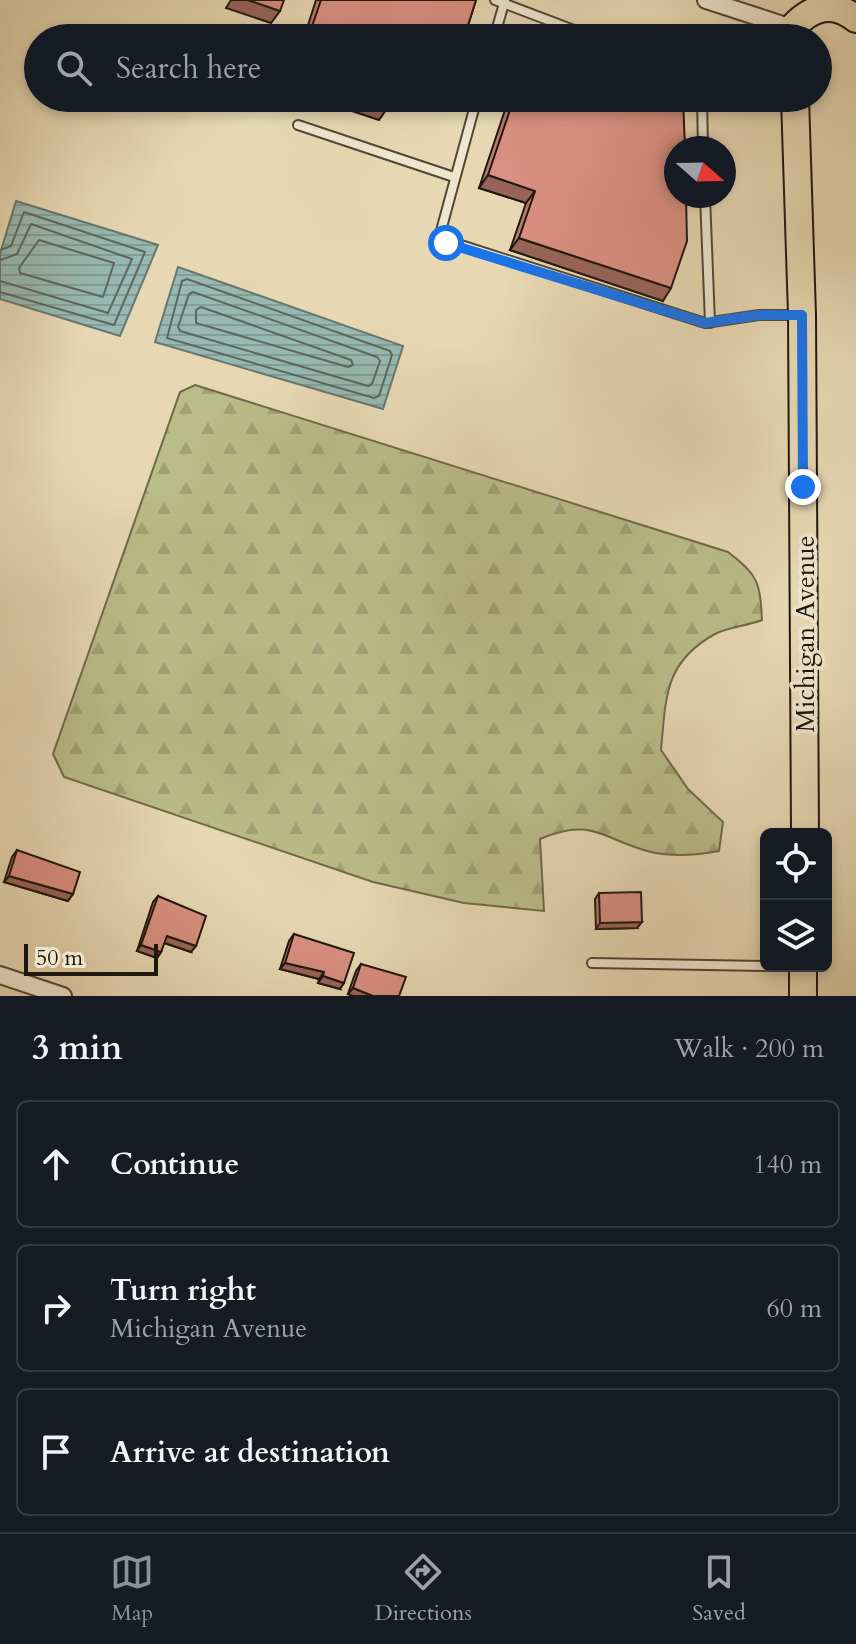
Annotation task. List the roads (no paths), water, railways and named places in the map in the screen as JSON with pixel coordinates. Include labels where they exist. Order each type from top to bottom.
[{"type":"main road","points":[[792,0],[792,24]]},
{"type":"main road","points":[[798,24],[804,15],[821,6],[846,11],[856,19]]},
{"type":"main road","name":"Michigan Avenue","points":[[795,112],[802,315],[805,828]]},
{"type":"main road","points":[[803,972],[803,996]]},
{"type":"street","points":[[706,0],[769,24]]},
{"type":"street","points":[[0,975],[63,996]]},
{"type":"lane","points":[[497,24],[502,1],[560,24]]},
{"type":"lane","points":[[473,112],[439,231],[439,238],[446,243],[710,323],[759,315],[802,315]]},
{"type":"lane","points":[[702,112],[703,136]]},
{"type":"lane","points":[[298,125],[454,177]]},
{"type":"lane","points":[[705,208],[710,323]]},
{"type":"lane","points":[[592,963],[760,966]]},
{"type":"water","points":[[16,201],[158,245],[120,336],[0,299],[0,254]]},
{"type":"water","points":[[178,267],[403,346],[383,409],[155,342]]}]
